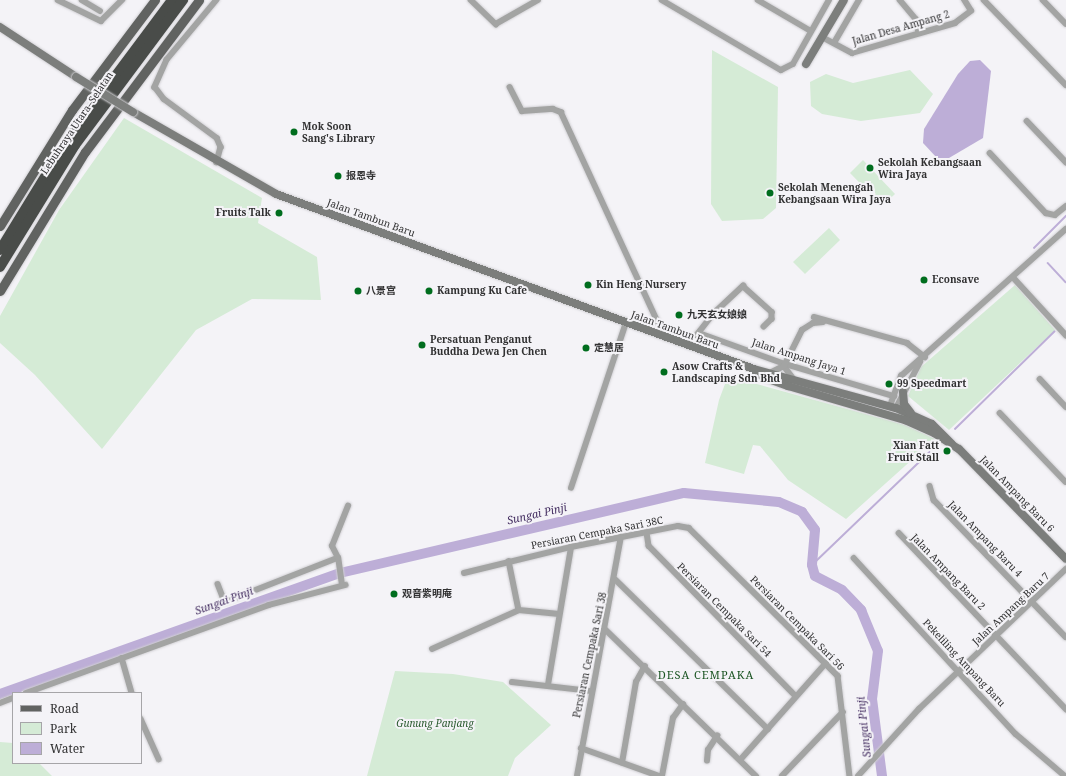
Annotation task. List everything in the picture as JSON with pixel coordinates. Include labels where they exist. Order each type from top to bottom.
[{"type":"highway","name":"Lebuhraya Utara–Selatan","points":[[0,250],[67,141],[172,0]]},
{"type":"highway","name":"Lebuhraya Utara–Selatan","points":[[0,267],[75,145],[183,0]]},
{"type":"main road","points":[[0,226],[72,110],[155,0]]},
{"type":"main road","points":[[0,291],[85,152],[199,0]]},
{"type":"main road","points":[[806,64],[844,0]]},
{"type":"main road","name":"Jalan Tambun Baru","points":[[0,27],[4,33],[217,162],[292,200],[754,369],[893,408]]},
{"type":"main road","name":"Jalan Tambun Baru","points":[[754,369],[763,377],[788,386],[865,408]]},
{"type":"main road","points":[[903,392],[906,408],[918,417]]},
{"type":"main road","points":[[865,408],[893,408],[934,433]]},
{"type":"main road","name":"Jalan Ampang Baru 6","points":[[865,408],[934,433],[952,444]]},
{"type":"main road","name":"Jalan Ampang Baru 6","points":[[893,408],[918,417],[940,429],[952,444],[1066,559]]},
{"type":"street","points":[[58,0],[101,21],[122,0]]},
{"type":"street","points":[[82,0],[100,11]]},
{"type":"street","points":[[217,0],[168,60],[155,87],[164,99],[217,138],[221,146],[217,162]]},
{"type":"street","points":[[471,0],[496,24],[538,0]]},
{"type":"street","points":[[662,0],[781,70],[793,64],[829,0]]},
{"type":"street","points":[[758,0],[811,31]]},
{"type":"street","points":[[834,43],[859,0]]},
{"type":"street","points":[[900,0],[916,19],[919,33]]},
{"type":"street","name":"Jalan Desa Ampang 2","points":[[822,37],[852,53],[963,18],[971,11],[964,0]]},
{"type":"street","points":[[984,0],[1066,85]]},
{"type":"street","points":[[1043,0],[1066,24]]},
{"type":"street","points":[[804,42],[815,48]]},
{"type":"street","points":[[510,87],[522,111],[553,109],[561,112],[666,337]]},
{"type":"street","points":[[1027,121],[1066,162]]},
{"type":"street","points":[[990,153],[1046,213],[1059,213],[1066,206]]},
{"type":"street","points":[[893,408],[894,396],[901,376],[920,362],[1066,229]]},
{"type":"street","points":[[1013,277],[1066,335]]},
{"type":"street","points":[[688,346],[739,288],[745,288],[772,312],[772,319],[764,327]]},
{"type":"street","points":[[814,317],[826,322],[907,343],[925,357]]},
{"type":"street","points":[[770,373],[784,365],[802,330],[813,323],[826,322]]},
{"type":"street","points":[[571,488],[597,403],[626,323]]},
{"type":"street","name":"Jalan Ampang Jaya 1","points":[[699,333],[784,365],[894,396]]},
{"type":"street","points":[[893,408],[920,362]]},
{"type":"street","points":[[784,365],[797,381]]},
{"type":"street","points":[[1040,379],[1066,407]]},
{"type":"street","points":[[1000,413],[1066,482]]},
{"type":"street","name":"Jalan Ampang Baru 4","points":[[930,486],[934,500],[1066,637]]},
{"type":"street","points":[[29,692],[270,605],[343,583],[339,565],[335,559],[332,546],[334,536],[348,506]]},
{"type":"street","name":"Persiaran Cempaka Sari 38C","points":[[464,573],[570,547],[684,525],[689,528]]},
{"type":"street","name":"Persiaran Cempaka Sari 56","points":[[689,528],[838,676],[850,776]]},
{"type":"street","name":"Persiaran Cempaka Sari 54","points":[[647,533],[653,551],[796,696]]},
{"type":"street","name":"Jalan Ampang Baru 2","points":[[899,533],[1066,709]]},
{"type":"street","name":"Persiaran Cempaka Sari 38","points":[[577,776],[580,748],[591,691],[616,580],[621,537]]},
{"type":"street","points":[[548,685],[570,547]]},
{"type":"street","name":"Pekeliling Ampang Baru","points":[[854,558],[1016,734],[1065,776]]},
{"type":"street","points":[[218,584],[225,602],[335,559]]},
{"type":"street","points":[[509,561],[519,610]]},
{"type":"street","name":"Jalan Ampang Baru 7","points":[[858,776],[867,764],[958,670],[1066,569]]},
{"type":"street","points":[[616,580],[768,729]]},
{"type":"street","points":[[432,649],[519,610],[559,614]]},
{"type":"street","points":[[605,629],[741,759],[756,776]]},
{"type":"street","points":[[122,658],[132,692]]},
{"type":"street","points":[[741,759],[826,663]]},
{"type":"street","points":[[622,763],[636,682],[645,666]]},
{"type":"street","points":[[512,682],[591,691]]},
{"type":"street","points":[[0,703],[12,698]]},
{"type":"street","points":[[662,776],[673,718],[683,704]]},
{"type":"street","points":[[782,776],[843,712]]},
{"type":"street","points":[[142,721],[159,760]]},
{"type":"street","points":[[707,761],[708,750],[717,736]]},
{"type":"street","points":[[580,748],[659,776]]},
{"type":"green space","points":[[712,50],[778,87],[776,208],[763,219],[722,221],[711,204]]},
{"type":"green space","points":[[910,70],[933,94],[920,113],[861,121],[822,114],[811,106],[810,82],[826,74],[853,83]]},
{"type":"green space","points":[[124,118],[262,198],[258,223],[317,257],[321,300],[252,299],[196,330],[102,449],[35,375],[0,343],[0,316],[59,210]]},
{"type":"green space","points":[[863,160],[895,194],[882,206],[850,173]]},
{"type":"green space","points":[[829,228],[840,240],[805,274],[793,262]]},
{"type":"green space","points":[[1015,285],[1055,330],[949,430],[908,396],[921,367]]},
{"type":"green space","points":[[728,376],[905,425],[935,439],[846,519],[788,480],[760,446],[753,445],[744,474],[705,463],[719,400]]},
{"type":"green space","name":"Gunung Panjang","points":[[395,671],[453,674],[503,682],[551,725],[515,758],[508,776],[367,776]]},
{"type":"green space","points":[[0,742],[12,743],[12,764],[40,764],[52,776],[0,776]]},
{"type":"water","points":[[980,60],[991,71],[983,138],[949,158],[937,158],[923,143],[924,129],[958,74],[970,61]]},
{"type":"waterway","points":[[1034,248],[1066,216]]},
{"type":"waterway","points":[[1048,263],[1066,282]]},
{"type":"waterway","points":[[955,429],[1054,332]]},
{"type":"waterway","points":[[812,565],[937,445]]},
{"type":"waterway","name":"Sungai Pinji","points":[[0,694],[340,573],[684,493],[779,502],[802,512],[815,530],[812,565],[815,576],[842,590],[861,610],[878,651],[872,699],[882,776]]},
{"type":"place","name":"Mok Soon Sang's Library","points":[[294,132]]},
{"type":"place","name":"Sekolah Kebangsaan Wira Jaya","points":[[870,168]]},
{"type":"place","name":"报恩寺","points":[[338,176]]},
{"type":"place","name":"Sekolah Menengah Kebangsaan Wira Jaya","points":[[770,193]]},
{"type":"place","name":"Fruits Talk","points":[[279,213]]},
{"type":"place","name":"Econsave","points":[[924,280]]},
{"type":"place","name":"Kin Heng Nursery","points":[[588,285]]},
{"type":"place","name":"八景宫","points":[[358,291]]},
{"type":"place","name":"Kampung Ku Cafe","points":[[429,291]]},
{"type":"place","name":"九天玄女娘娘","points":[[679,315]]},
{"type":"place","name":"Persatuan Penganut Buddha Dewa Jen Chen","points":[[422,345]]},
{"type":"place","name":"定慧居","points":[[586,348]]},
{"type":"place","name":"Asow Crafts & Landscaping Sdn Bhd","points":[[664,372]]},
{"type":"place","name":"99 Speedmart","points":[[889,384]]},
{"type":"place","name":"Xian Fatt Fruit Stall","points":[[947,451]]},
{"type":"place","name":"观音紫明庵","points":[[394,594]]},
{"type":"district","name":"DESA CEMPAKA","points":[[706,675]]}]
